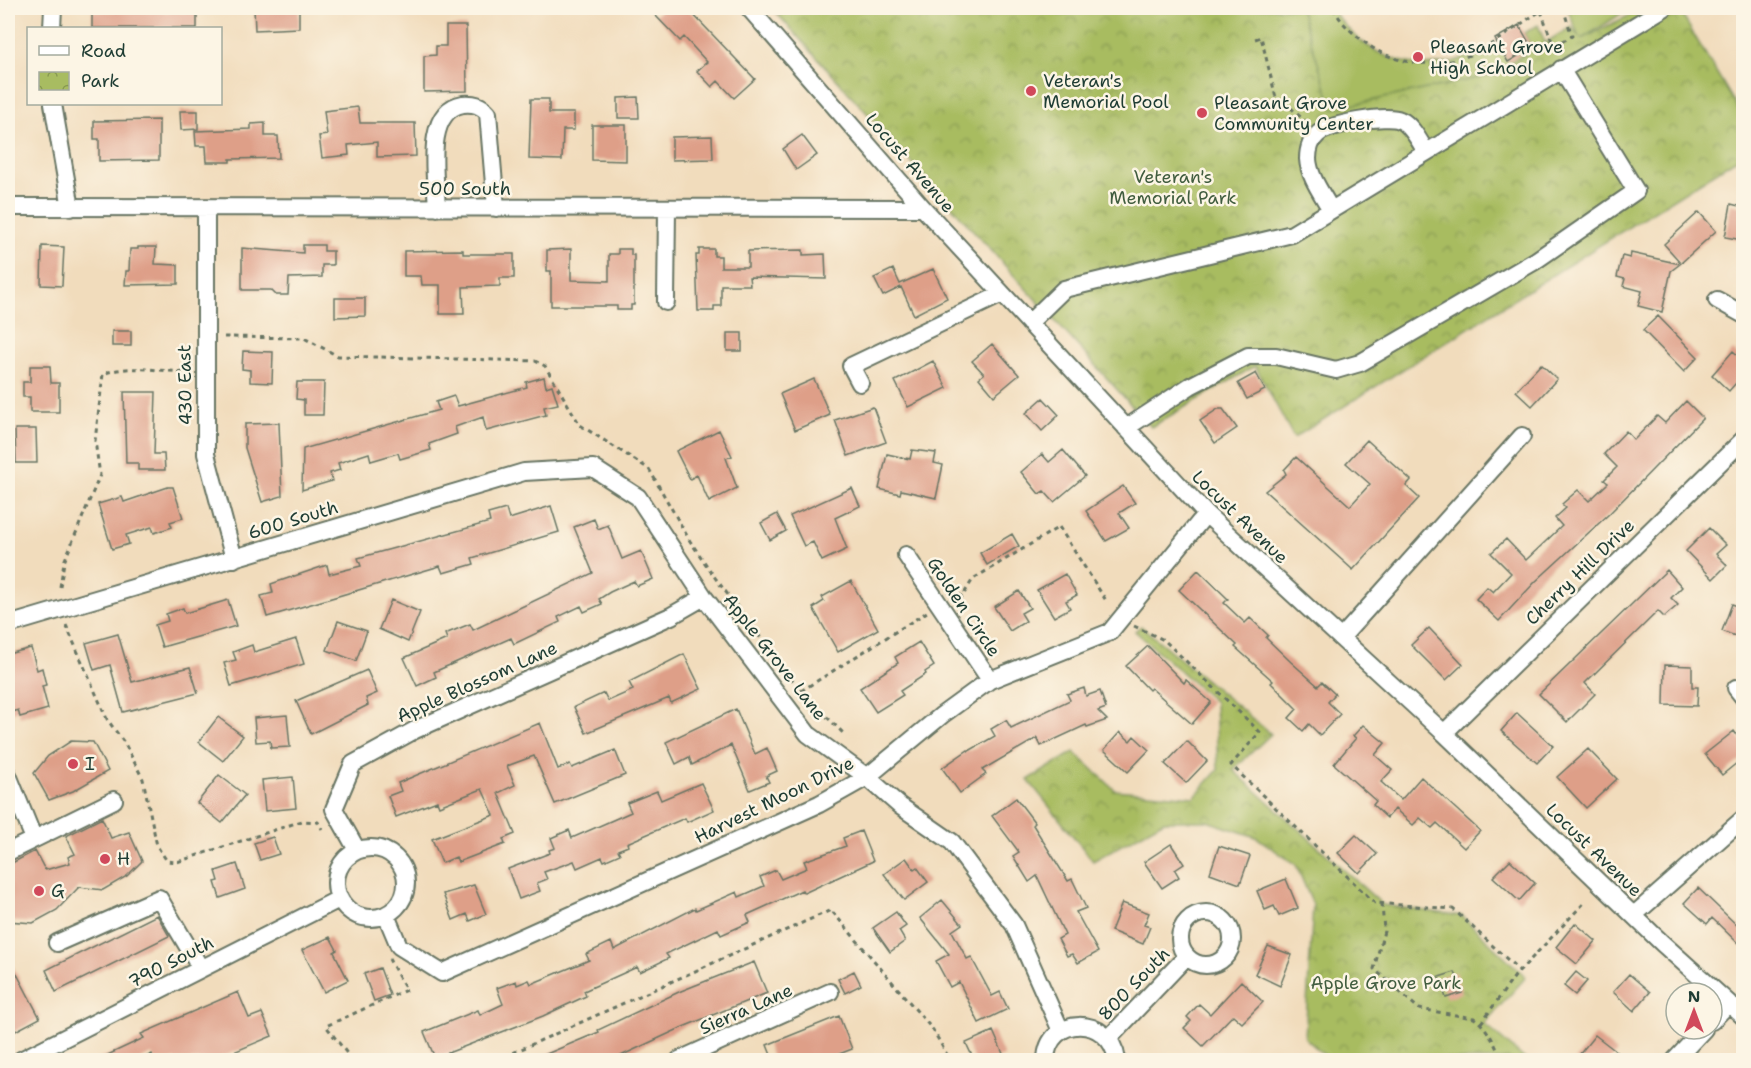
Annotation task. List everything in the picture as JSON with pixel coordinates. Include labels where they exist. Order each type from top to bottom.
[{"type":"street","points":[[52,27],[53,8]]},
{"type":"street","name":"Locust Avenue","points":[[749,8],[923,208],[1206,514],[1444,733],[1743,1017]]},
{"type":"street","points":[[1029,323],[1064,289],[1293,234],[1561,69],[1646,12],[1664,8]]},
{"type":"street","points":[[1126,428],[1190,386],[1248,356],[1276,356],[1336,370],[1360,363],[1535,261],[1636,191],[1561,69]]},
{"type":"street","points":[[437,208],[435,134],[443,114],[450,108],[472,103],[482,106],[488,113],[496,208]]},
{"type":"street","points":[[53,105],[71,208]]},
{"type":"street","points":[[1331,210],[1312,174],[1308,161],[1311,144],[1322,130],[1383,118],[1399,119],[1412,131],[1426,152]]},
{"type":"street","name":"500 South","points":[[8,207],[923,208]]},
{"type":"street","name":"430 East","points":[[206,208],[206,454],[234,558]]},
{"type":"street","points":[[666,302],[668,208]]},
{"type":"street","points":[[860,384],[851,366],[1002,294]]},
{"type":"street","points":[[1717,300],[1743,315]]},
{"type":"street","points":[[1341,638],[1522,435]]},
{"type":"street","name":"Cherry Hill Drive","points":[[1444,733],[1743,439]]},
{"type":"street","name":"600 South","points":[[8,625],[524,472],[593,468]]},
{"type":"street","name":"Apple Grove Lane","points":[[593,468],[638,497],[704,597],[808,734],[867,777],[900,806],[952,842],[1014,925],[1061,1031]]},
{"type":"street","name":"Harvest Moon Drive","points":[[386,915],[399,946],[442,973],[819,804],[867,777],[942,715],[990,680],[1110,632],[1206,514]]},
{"type":"street","name":"Golden Circle","points":[[906,555],[990,680]]},
{"type":"street","name":"Apple Blossom Lane","points":[[357,850],[334,809],[353,764],[415,730],[671,616],[704,597]]},
{"type":"street","points":[[8,775],[34,839]]},
{"type":"street","points":[[8,852],[114,800]]},
{"type":"street","points":[[1634,915],[1743,818]]},
{"type":"street","points":[[378,848],[397,859],[404,868],[406,879],[402,900],[386,915],[362,917],[352,913],[339,899],[336,876],[347,856],[357,850],[378,848]]},
{"type":"street","points":[[57,943],[159,898],[201,969]]},
{"type":"street","name":"790 South","points":[[21,1060],[339,899]]},
{"type":"street","name":"800 South","points":[[1109,1038],[1186,957]]},
{"type":"street","name":"Sierra Lane","points":[[679,1060],[830,993]]},
{"type":"street","points":[[1724,1008],[1728,1004]]},
{"type":"street","points":[[1046,1060],[1053,1040],[1061,1031],[1073,1026],[1086,1025],[1100,1030],[1109,1038],[1116,1050],[1118,1060]]},
{"type":"street","points":[[1675,1060],[1693,1041]]},
{"type":"path","points":[[1334,8],[1351,32],[1373,48],[1391,58],[1417,63],[1449,62],[1474,54],[1546,8]]},
{"type":"path","points":[[1563,8],[1572,36],[1563,41]]},
{"type":"path","points":[[1541,11],[1554,47]]},
{"type":"path","points":[[1255,39],[1261,37],[1278,106],[1291,108],[1309,124]]},
{"type":"path","points":[[60,587],[64,562],[100,475],[95,441],[104,374],[116,369],[184,372]]},
{"type":"path","points":[[959,594],[962,597],[965,594],[973,579],[1059,527],[1107,602]]},
{"type":"path","points":[[801,691],[927,612]]},
{"type":"path","points":[[66,625],[107,719],[125,744],[143,779],[157,846],[167,861],[177,862],[302,821],[318,822],[322,829]]},
{"type":"path","points":[[1134,626],[1164,640],[1260,732],[1232,765],[1376,903],[1453,909],[1521,972]]},
{"type":"path","points":[[1481,1023],[1515,976],[1586,901]]},
{"type":"path","points":[[1382,904],[1384,931],[1374,969],[1419,1009],[1474,1018],[1481,1023],[1497,1048],[1501,1060]]},
{"type":"path","points":[[497,1060],[831,910],[933,1030],[950,1060]]},
{"type":"path","points":[[352,1060],[326,1026],[406,990],[385,953]]},
{"type":"green space","name":"Veteran's Memorial Park","points":[[772,8],[1059,8],[1060,15],[1087,8],[1300,8],[1333,109],[1492,75],[1571,27],[1581,39],[1644,8],[1678,8],[1743,117],[1743,155],[1294,438],[1255,366],[1151,427]]},
{"type":"green space","points":[[1257,8],[1331,8],[1361,41],[1397,60],[1416,64],[1436,64],[1458,60],[1480,52],[1484,58],[1500,49],[1508,62],[1532,48],[1524,33],[1538,25],[1546,45],[1492,75],[1331,110]]},
{"type":"green space","points":[[1567,8],[1625,8],[1626,11],[1580,40]]},
{"type":"green space","name":"Apple Grove Park","points":[[1141,626],[1271,734],[1233,770],[1383,905],[1462,916],[1526,977],[1484,1024],[1526,1060],[1330,1060],[1305,1038],[1313,905],[1296,865],[1256,837],[1207,821],[1164,821],[1093,861],[1028,780],[1074,752],[1115,790],[1194,797],[1218,770],[1215,702],[1135,631]]},
{"type":"building","points":[[254,8],[299,8],[299,28],[255,30]]},
{"type":"building","points":[[664,8],[687,8],[755,79],[734,98],[718,81],[712,87],[697,71],[707,62],[684,37],[680,41],[655,15]]},
{"type":"building","points":[[92,11],[197,12],[197,27],[92,27]]},
{"type":"building","points":[[1519,25],[1532,48],[1508,62],[1495,39]]},
{"type":"building","points":[[446,26],[466,26],[467,91],[424,92],[424,56],[436,55],[436,46],[446,46]]},
{"type":"building","points":[[638,97],[639,118],[618,118],[618,98]]},
{"type":"building","points":[[531,99],[549,99],[549,113],[574,113],[574,130],[563,130],[562,160],[529,159]]},
{"type":"building","points":[[358,107],[360,123],[415,123],[416,156],[377,157],[377,142],[348,145],[349,155],[322,158],[319,136],[327,135],[324,111]]},
{"type":"building","points":[[180,111],[198,111],[198,129],[181,130]]},
{"type":"building","points":[[159,120],[159,160],[99,161],[99,139],[94,139],[94,121]]},
{"type":"building","points":[[265,123],[265,136],[278,136],[279,158],[207,162],[206,146],[196,146],[195,131],[251,129],[251,124]]},
{"type":"building","points":[[592,125],[626,125],[626,161],[592,160]]},
{"type":"building","points":[[802,135],[817,155],[796,170],[783,149]]},
{"type":"building","points":[[712,136],[713,159],[672,160],[672,137]]},
{"type":"building","points":[[1731,204],[1743,207],[1743,240],[1725,237]]},
{"type":"building","points":[[1699,212],[1716,231],[1681,263],[1664,244]]},
{"type":"building","points":[[303,245],[324,245],[324,251],[333,251],[333,265],[322,265],[322,277],[289,278],[288,295],[276,295],[271,290],[242,290],[242,248],[303,253]]},
{"type":"building","points":[[42,246],[64,247],[62,286],[41,285]]},
{"type":"building","points":[[138,247],[156,247],[155,264],[178,265],[178,284],[125,285],[126,271],[129,271],[130,249],[138,249]]},
{"type":"building","points":[[571,249],[571,280],[609,281],[609,254],[618,254],[618,249],[631,249],[631,255],[634,255],[634,305],[631,305],[631,310],[617,310],[617,306],[551,306],[551,271],[547,271],[547,250]]},
{"type":"building","points":[[699,249],[714,249],[714,256],[721,256],[721,267],[748,267],[748,251],[803,250],[803,255],[825,254],[826,279],[749,277],[750,285],[721,285],[721,306],[714,306],[714,311],[698,311],[696,255],[699,255]]},
{"type":"building","points":[[463,250],[463,254],[514,254],[514,278],[500,278],[500,286],[463,287],[464,314],[440,314],[440,285],[422,285],[421,276],[404,276],[404,251]]},
{"type":"building","points":[[1631,253],[1680,264],[1671,271],[1662,312],[1638,306],[1642,291],[1623,286],[1625,279],[1617,277],[1622,256],[1630,258]]},
{"type":"building","points":[[893,269],[900,284],[933,269],[947,298],[914,315],[901,287],[883,296],[874,278]]},
{"type":"building","points":[[335,298],[365,298],[365,316],[335,317]]},
{"type":"building","points":[[1658,316],[1698,357],[1684,372],[1643,330]]},
{"type":"building","points":[[112,331],[131,331],[131,346],[112,346]]},
{"type":"building","points":[[727,333],[742,333],[742,351],[727,351]]},
{"type":"building","points":[[992,344],[1019,375],[994,396],[979,378],[984,374],[972,361]]},
{"type":"building","points":[[243,351],[273,352],[272,383],[250,382],[250,370],[242,369]]},
{"type":"building","points":[[1733,351],[1743,360],[1743,375],[1729,391],[1712,375]]},
{"type":"building","points":[[933,361],[947,388],[908,407],[895,381]]},
{"type":"building","points":[[1541,364],[1557,379],[1532,406],[1516,391]]},
{"type":"building","points":[[30,366],[50,366],[51,383],[59,383],[59,412],[30,412],[30,397],[23,397],[23,382],[30,382]]},
{"type":"building","points":[[1256,373],[1265,390],[1247,399],[1238,383]]},
{"type":"building","points":[[544,377],[546,387],[552,385],[558,404],[544,407],[546,415],[486,431],[483,417],[455,427],[457,434],[429,444],[431,450],[400,459],[398,453],[371,461],[369,453],[338,463],[340,470],[330,473],[332,481],[302,490],[303,449],[439,410],[436,402],[454,396],[458,406],[527,387],[526,382]]},
{"type":"building","points":[[814,379],[830,415],[795,430],[780,394]]},
{"type":"building","points":[[297,382],[324,382],[323,415],[304,415],[304,400],[296,399]]},
{"type":"building","points":[[124,392],[156,392],[154,454],[164,454],[165,470],[138,470],[138,463],[126,463]]},
{"type":"building","points":[[1043,398],[1059,415],[1042,431],[1026,413]]},
{"type":"building","points":[[1686,401],[1703,418],[1609,514],[1535,582],[1499,621],[1476,599],[1487,587],[1493,592],[1511,573],[1491,553],[1506,539],[1526,560],[1562,526],[1555,518],[1566,508],[1562,504],[1578,490],[1589,501],[1608,483],[1604,480],[1617,467],[1604,454],[1626,431],[1634,440],[1657,416],[1665,423]]},
{"type":"building","points":[[873,407],[886,442],[848,456],[835,420]]},
{"type":"building","points":[[1218,409],[1223,409],[1237,428],[1215,443],[1200,421]]},
{"type":"building","points":[[279,423],[282,496],[262,502],[245,448],[245,424]]},
{"type":"building","points":[[15,429],[36,429],[37,463],[16,463]]},
{"type":"building","points":[[719,430],[732,456],[726,458],[737,488],[709,502],[697,475],[690,479],[676,451]]},
{"type":"building","points":[[1367,440],[1411,480],[1406,486],[1419,498],[1353,570],[1265,491],[1286,474],[1284,470],[1296,457],[1350,506],[1370,484],[1346,463]]},
{"type":"building","points":[[912,450],[936,453],[934,463],[943,465],[936,498],[901,490],[900,494],[879,489],[887,454],[910,459]]},
{"type":"building","points":[[1063,450],[1085,476],[1054,502],[1044,491],[1039,494],[1021,472],[1042,454],[1049,462]]},
{"type":"building","points":[[1123,486],[1135,503],[1119,513],[1129,528],[1106,541],[1086,511]]},
{"type":"building","points":[[173,487],[183,518],[170,522],[172,527],[154,533],[152,527],[126,535],[129,544],[112,549],[98,504],[122,497],[124,502]]},
{"type":"building","points":[[852,488],[860,506],[835,518],[847,549],[822,561],[813,542],[804,546],[790,516]]},
{"type":"building","points":[[551,506],[559,532],[472,558],[474,564],[443,573],[440,566],[267,617],[261,596],[273,593],[271,584],[327,565],[329,574],[361,566],[358,558],[490,522],[488,514],[506,509],[509,519]]},
{"type":"building","points":[[777,514],[786,531],[770,540],[761,523]]},
{"type":"building","points":[[594,519],[598,529],[608,525],[622,559],[641,551],[653,579],[637,586],[634,581],[599,599],[602,604],[584,612],[581,606],[558,617],[560,622],[514,644],[511,638],[434,672],[436,677],[417,686],[404,658],[447,639],[445,634],[470,624],[473,630],[593,573],[574,527]]},
{"type":"building","points":[[1709,528],[1726,545],[1716,554],[1727,565],[1713,579],[1686,551]]},
{"type":"building","points":[[1012,534],[1019,546],[987,565],[980,553]]},
{"type":"building","points":[[1198,570],[1228,599],[1224,603],[1245,623],[1250,618],[1268,635],[1266,638],[1291,662],[1318,686],[1322,682],[1335,694],[1328,702],[1340,714],[1320,735],[1309,724],[1303,731],[1289,718],[1297,709],[1271,683],[1273,681],[1235,647],[1237,645],[1179,590]]},
{"type":"building","points":[[1667,570],[1682,587],[1671,598],[1678,605],[1664,617],[1658,611],[1585,683],[1595,694],[1567,722],[1539,694]]},
{"type":"building","points":[[1065,574],[1077,595],[1066,601],[1070,608],[1054,617],[1037,590]]},
{"type":"building","points":[[851,581],[878,629],[838,652],[813,608],[824,601],[822,597]]},
{"type":"building","points":[[1019,591],[1030,608],[1021,613],[1026,621],[1010,631],[994,607]]},
{"type":"building","points":[[228,600],[236,626],[162,647],[155,625],[168,621],[166,614],[183,608],[185,613]]},
{"type":"building","points":[[391,600],[420,612],[408,642],[379,629]]},
{"type":"building","points":[[1732,604],[1743,608],[1743,639],[1722,631]]},
{"type":"building","points":[[338,621],[367,631],[356,661],[327,650]]},
{"type":"building","points":[[1429,628],[1463,664],[1446,680],[1411,645]]},
{"type":"building","points":[[118,634],[132,682],[190,667],[198,693],[123,712],[110,665],[94,670],[86,643]]},
{"type":"building","points":[[296,639],[304,664],[231,686],[224,663],[236,660],[233,652],[252,645],[254,652]]},
{"type":"building","points":[[919,642],[934,666],[900,691],[903,695],[876,712],[860,688],[898,663],[895,657]]},
{"type":"building","points":[[1148,646],[1184,683],[1186,680],[1211,702],[1192,724],[1151,688],[1149,690],[1126,666]]},
{"type":"building","points":[[31,648],[37,670],[42,668],[46,685],[42,686],[48,709],[20,717],[18,710],[10,713],[8,705],[8,654]]},
{"type":"building","points":[[684,654],[701,689],[671,703],[669,698],[586,733],[574,707],[604,693],[608,701],[633,690],[629,682]]},
{"type":"building","points":[[1665,665],[1692,666],[1692,687],[1698,687],[1697,706],[1664,705]]},
{"type":"building","points":[[367,670],[377,693],[366,698],[368,705],[311,734],[296,701]]},
{"type":"building","points":[[1084,688],[1086,696],[1100,691],[1106,708],[1098,711],[1107,720],[1087,727],[1086,725],[1041,746],[1037,738],[982,770],[986,774],[960,793],[942,768],[968,750],[995,736],[991,729],[1006,720],[1011,728],[1070,700],[1067,694]]},
{"type":"building","points":[[736,709],[755,754],[767,748],[777,771],[766,776],[769,782],[750,790],[731,745],[692,765],[689,757],[676,764],[666,742]]},
{"type":"building","points":[[1517,713],[1553,746],[1537,763],[1501,731]]},
{"type":"building","points":[[287,715],[290,747],[271,748],[270,741],[256,742],[254,718]]},
{"type":"building","points":[[218,717],[243,736],[223,761],[199,742]]},
{"type":"building","points":[[540,723],[558,769],[570,764],[572,768],[615,750],[625,775],[555,804],[534,756],[507,766],[515,785],[498,793],[515,834],[503,839],[505,844],[458,862],[456,857],[442,863],[432,839],[494,815],[482,789],[439,806],[437,801],[396,817],[388,796],[401,791],[398,783]]},
{"type":"building","points":[[1363,725],[1385,743],[1375,755],[1392,770],[1381,782],[1401,800],[1421,777],[1480,831],[1464,848],[1437,823],[1432,828],[1420,818],[1413,825],[1395,809],[1387,818],[1373,805],[1376,801],[1334,764],[1356,738],[1353,736]]},
{"type":"building","points":[[1734,731],[1743,744],[1743,758],[1722,775],[1705,754]]},
{"type":"building","points":[[1120,732],[1130,741],[1134,736],[1149,750],[1128,772],[1104,750]]},
{"type":"building","name":"I","points":[[71,741],[93,742],[108,771],[73,791],[49,800],[34,773],[48,756]]},
{"type":"building","points":[[1187,741],[1207,761],[1186,783],[1165,764]]},
{"type":"building","points":[[1588,749],[1617,779],[1586,808],[1557,777]]},
{"type":"building","points":[[219,775],[245,795],[222,823],[197,803]]},
{"type":"building","points":[[293,777],[296,808],[265,811],[262,780]]},
{"type":"building","points":[[701,783],[714,810],[687,822],[685,818],[627,843],[628,846],[618,850],[620,854],[604,861],[602,857],[577,868],[574,861],[544,872],[547,879],[537,883],[540,891],[519,899],[508,869],[550,853],[549,850],[555,848],[551,838],[569,830],[572,838],[631,812],[627,803],[657,791],[661,800]]},
{"type":"building","points":[[1016,798],[1035,823],[1033,825],[1068,881],[1072,879],[1086,908],[1076,912],[1098,952],[1078,963],[1072,954],[1067,956],[1058,939],[1065,935],[1037,876],[1029,882],[1013,856],[1019,852],[992,816]]},
{"type":"building","points":[[102,818],[111,838],[129,832],[142,861],[127,876],[103,890],[79,887],[57,910],[33,923],[8,921],[8,865],[35,851],[45,870],[70,863],[68,857],[75,854],[66,836]]},
{"type":"building","points":[[861,831],[873,861],[804,893],[802,890],[747,915],[750,922],[721,935],[718,929],[666,954],[669,958],[640,972],[637,967],[584,991],[586,996],[543,1016],[435,1058],[424,1032],[478,1010],[480,1015],[503,1004],[497,988],[516,981],[517,985],[529,980],[531,984],[589,960],[586,954],[611,942],[614,950],[695,908],[696,910],[737,892],[739,897],[764,886],[760,877],[776,870],[781,879],[807,868],[804,861],[846,846],[843,838]]},
{"type":"building","points":[[1356,835],[1377,854],[1359,873],[1338,853]]},
{"type":"building","points":[[273,837],[279,854],[260,860],[254,843]]},
{"type":"building","points":[[1171,844],[1184,864],[1175,870],[1179,877],[1162,888],[1144,862]]},
{"type":"building","points":[[1219,846],[1250,856],[1240,884],[1210,873]]},
{"type":"building","points":[[906,858],[914,869],[917,867],[928,882],[904,900],[884,874]]},
{"type":"building","points":[[1510,860],[1535,883],[1519,901],[1493,877]]},
{"type":"building","points":[[237,864],[245,889],[220,898],[215,882],[219,881],[216,871]]},
{"type":"building","points":[[1286,879],[1298,908],[1279,916],[1274,906],[1265,910],[1257,891]]},
{"type":"building","points":[[474,885],[486,914],[470,921],[467,914],[453,920],[443,894]]},
{"type":"building","points":[[1698,888],[1743,931],[1743,948],[1712,918],[1707,924],[1684,903]]},
{"type":"building","points":[[942,900],[962,924],[952,931],[967,959],[971,957],[992,996],[1000,992],[1008,1009],[979,1023],[959,982],[950,987],[936,961],[949,954],[920,918]]},
{"type":"building","points":[[1122,903],[1149,913],[1144,925],[1150,927],[1143,944],[1111,931]]},
{"type":"building","points":[[896,912],[906,926],[899,931],[905,941],[890,952],[873,928]]},
{"type":"building","points":[[157,915],[169,936],[56,992],[46,970]]},
{"type":"building","points":[[1575,923],[1596,941],[1577,964],[1556,947]]},
{"type":"building","points":[[330,937],[337,950],[334,952],[348,980],[324,992],[302,950]]},
{"type":"building","points":[[1268,946],[1292,955],[1280,986],[1255,974]]},
{"type":"building","points":[[8,957],[40,1018],[8,1035]]},
{"type":"building","points":[[754,962],[767,993],[683,1027],[612,1060],[532,1060],[599,1032],[598,1030],[681,991]]},
{"type":"building","points":[[380,968],[390,995],[374,1001],[364,974]]},
{"type":"building","points":[[854,971],[861,985],[845,993],[838,979]]},
{"type":"building","points":[[1455,972],[1462,993],[1446,998],[1439,977]]},
{"type":"building","points":[[1576,972],[1587,981],[1575,995],[1564,986]]},
{"type":"building","points":[[1629,974],[1650,992],[1634,1011],[1613,992]]},
{"type":"building","points":[[1241,981],[1263,1002],[1242,1023],[1233,1015],[1203,1046],[1184,1028],[1191,1021],[1187,1017],[1199,1004],[1210,1014]]},
{"type":"building","points":[[238,992],[249,1018],[262,1013],[272,1036],[215,1060],[154,1060],[152,1054],[139,1060],[97,1060],[144,1038],[141,1034]]},
{"type":"building","points":[[839,1016],[852,1049],[824,1060],[773,1060],[767,1045]]},
{"type":"building","points":[[993,1031],[1004,1056],[993,1060],[974,1060],[966,1043]]},
{"type":"building","points":[[1595,1035],[1617,1052],[1610,1060],[1575,1060]]},
{"type":"place","name":"Pleasant Grove High School","points":[[1418,57]]},
{"type":"place","name":"Veteran's Memorial Pool","points":[[1031,91]]},
{"type":"place","name":"Pleasant Grove Community Center","points":[[1202,113]]},
{"type":"place","name":"I","points":[[73,764]]},
{"type":"place","name":"H","points":[[105,859]]},
{"type":"place","name":"G","points":[[39,891]]}]
